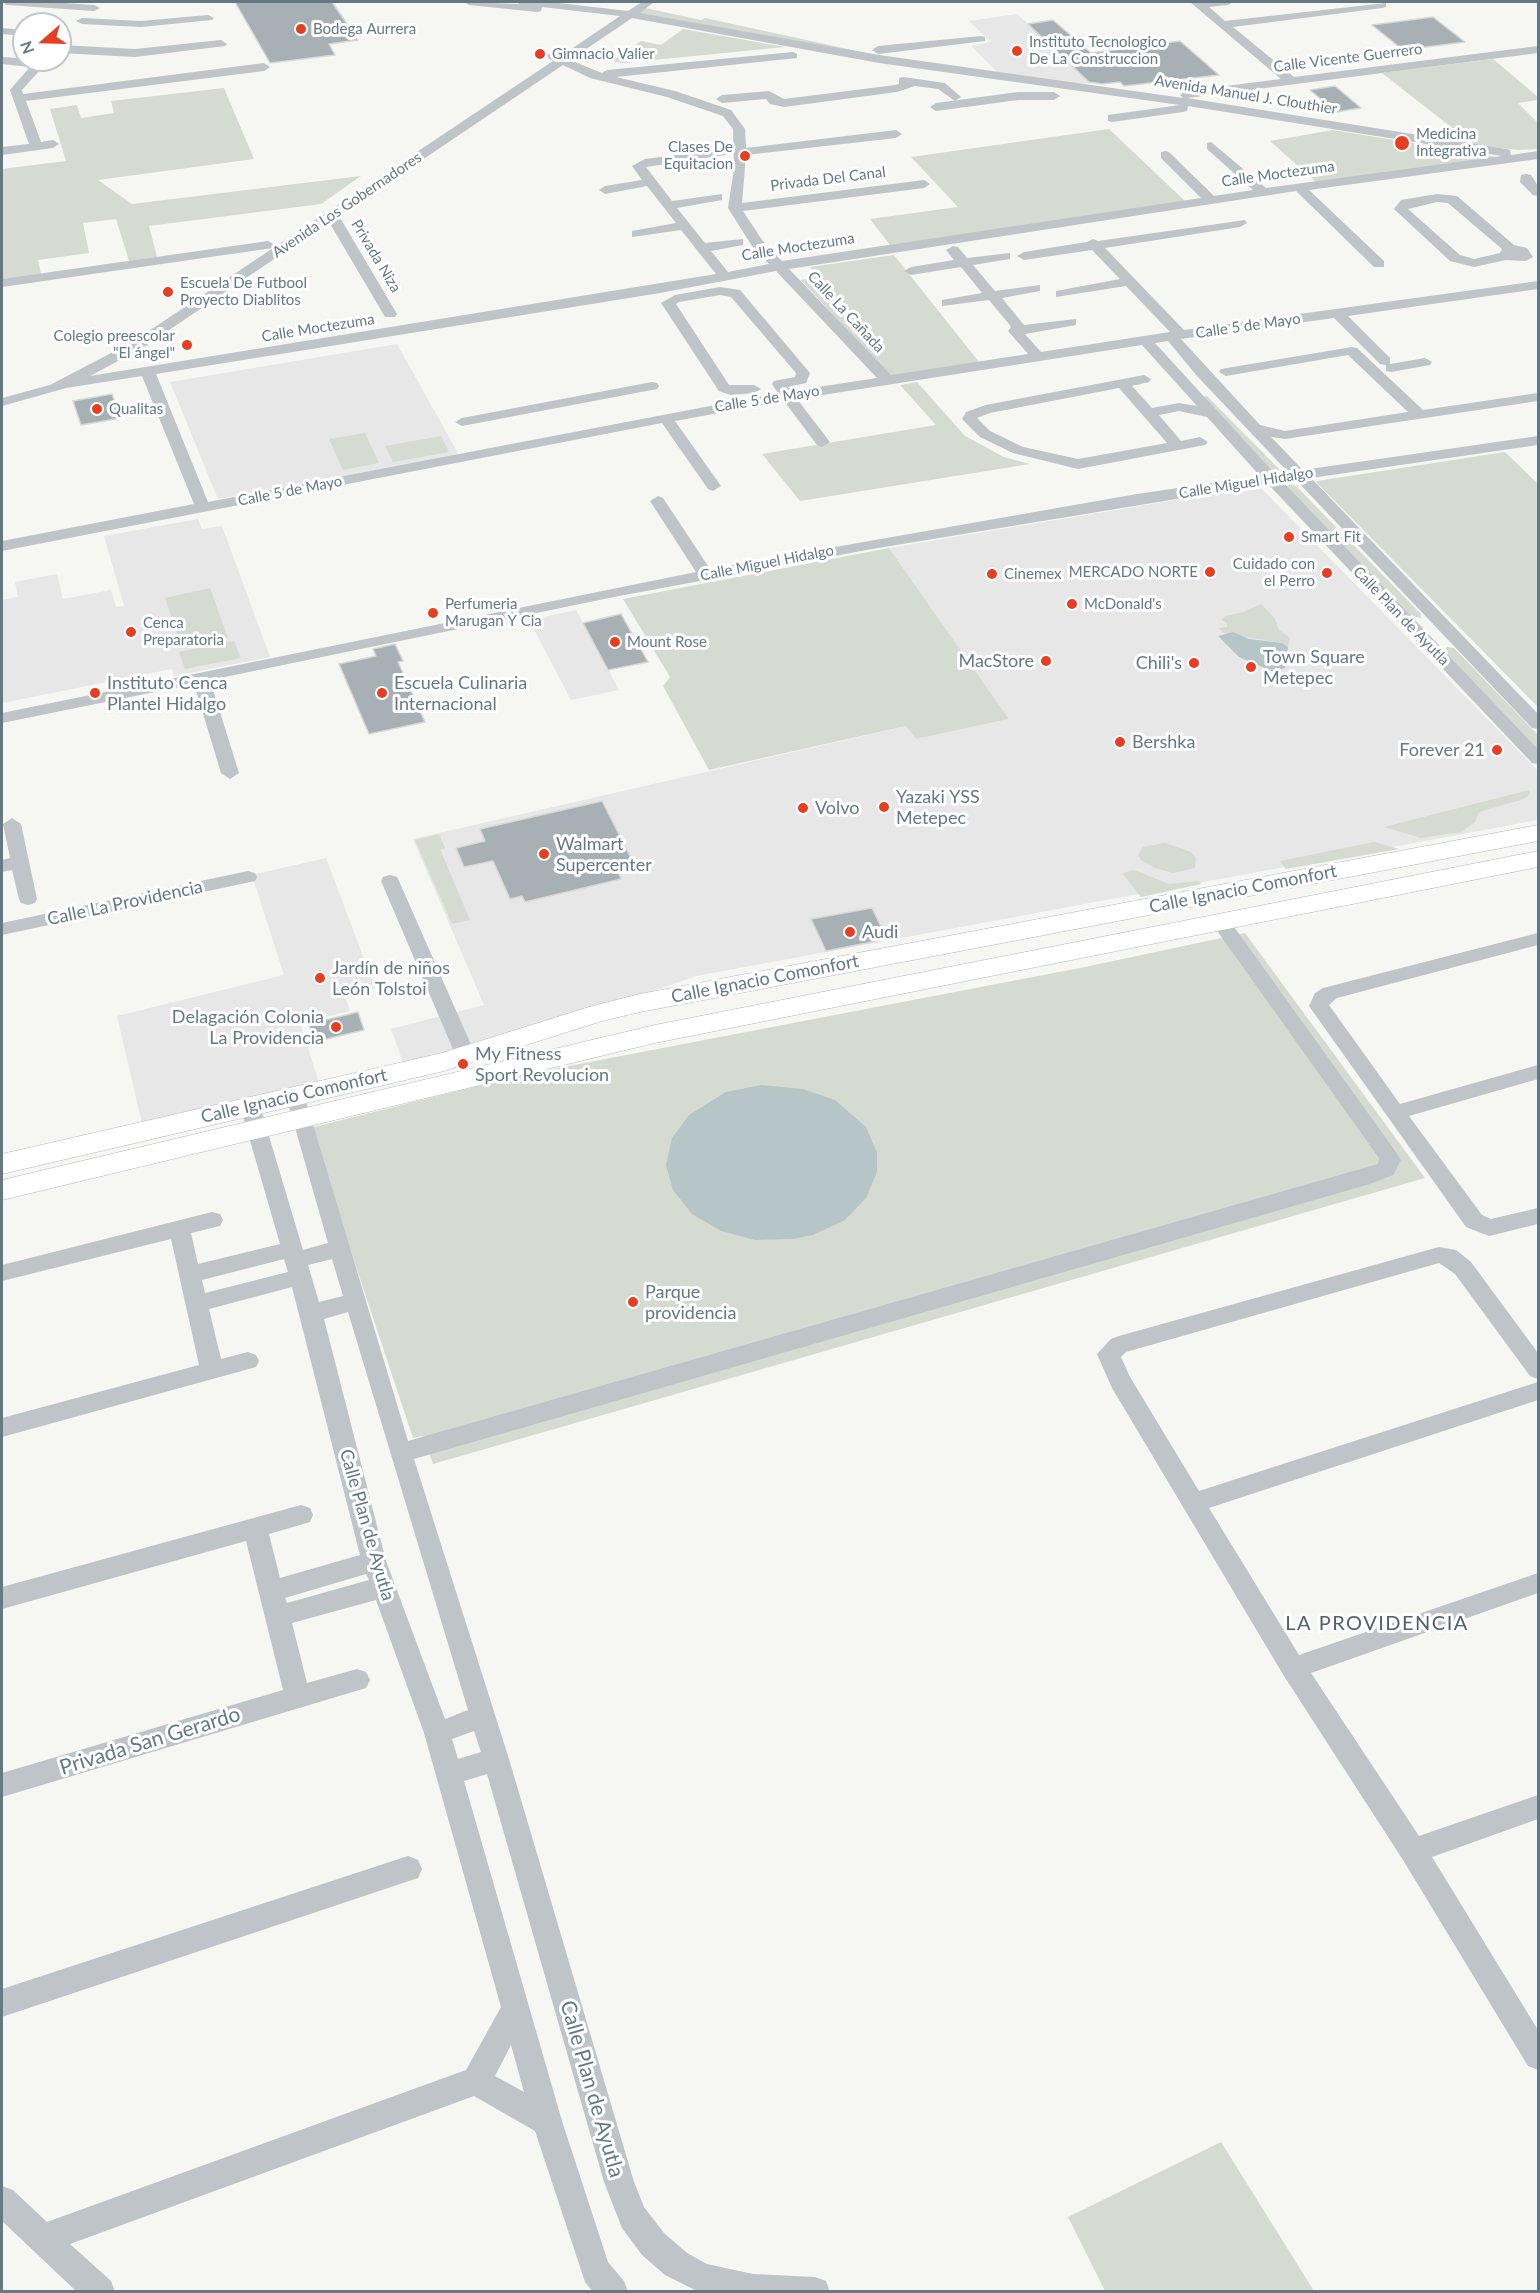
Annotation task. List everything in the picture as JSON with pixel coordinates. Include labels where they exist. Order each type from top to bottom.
[{"type":"main road","name":"Calle Ignacio Comonfort","points":[[299,1107],[598,1013],[640,1003],[1539,833]]},
{"type":"main road","name":"Calle Ignacio Comonfort","points":[[2,1190],[299,1107],[1539,859]]},
{"type":"main road","name":"Calle Ignacio Comonfort","points":[[2,1164],[254,1118]]},
{"type":"street","points":[[6,2],[98,5]]},
{"type":"street","points":[[469,2],[554,6]]},
{"type":"street","points":[[523,2],[554,6]]},
{"type":"street","name":"Avenida Los Gobernadores","points":[[622,16],[631,2]]},
{"type":"street","points":[[1197,3],[1228,2]]},
{"type":"street","points":[[647,3],[861,49],[889,50],[981,39]]},
{"type":"street","name":"Avenida Los Gobernadores","points":[[2,392],[70,368],[129,338],[342,196],[622,16],[647,3]]},
{"type":"street","points":[[1197,3],[1291,81]]},
{"type":"street","points":[[72,30],[98,5]]},
{"type":"street","points":[[1223,25],[1382,5]]},
{"type":"street","name":"Avenida Manuel J. Clouthier","points":[[554,6],[947,69],[1161,98],[1533,156]]},
{"type":"street","points":[[72,32],[141,24],[219,40],[264,67]]},
{"type":"street","points":[[72,50],[135,53],[219,40]]},
{"type":"street","points":[[18,98],[118,85],[219,40]]},
{"type":"street","name":"Calle Vicente Guerrero","points":[[1161,98],[1539,49]]},
{"type":"street","points":[[594,75],[793,56]]},
{"type":"street","points":[[557,58],[594,75],[671,94],[727,112],[739,129],[741,152],[735,208]]},
{"type":"street","name":"Avenida Los Gobernadores","points":[[2,402],[64,384],[140,344],[332,216],[557,58]]},
{"type":"street","points":[[924,83],[934,67]]},
{"type":"street","points":[[722,99],[769,95],[774,101],[784,103],[897,88],[924,83],[947,69]]},
{"type":"street","points":[[38,79],[39,72]]},
{"type":"street","points":[[36,146],[16,90],[38,79],[118,85]]},
{"type":"street","points":[[924,83],[946,89],[955,98]]},
{"type":"street","points":[[1045,95],[1054,84]]},
{"type":"street","points":[[936,107],[1018,96],[1045,95],[1076,99]]},
{"type":"street","points":[[1112,118],[1205,105]]},
{"type":"street","points":[[741,152],[896,134]]},
{"type":"street","points":[[2,151],[53,144]]},
{"type":"street","points":[[1211,146],[1264,193]]},
{"type":"street","points":[[724,276],[638,166],[725,151]]},
{"type":"street","points":[[1165,154],[1212,201]]},
{"type":"street","name":"Calle Moctezuma","points":[[64,384],[148,372],[779,266],[1264,193],[1533,156]]},
{"type":"street","points":[[605,190],[651,182]]},
{"type":"street","name":"Privada Del Canal","points":[[735,208],[924,184]]},
{"type":"street","points":[[1299,188],[1379,264]]},
{"type":"street","points":[[342,196],[356,199]]},
{"type":"street","points":[[669,205],[717,197]]},
{"type":"street","points":[[1504,254],[1474,262],[1467,268],[1455,267],[1450,264],[1450,260],[1455,258],[1396,204],[1437,198],[1452,199],[1504,254],[1522,283]]},
{"type":"street","name":"Calle La Cañada","points":[[735,208],[757,243],[888,381]]},
{"type":"street","name":"Privada Niza","points":[[332,216],[390,314]]},
{"type":"street","points":[[1024,256],[1093,243],[1240,223]]},
{"type":"street","points":[[637,234],[684,226]]},
{"type":"street","points":[[702,248],[738,242]]},
{"type":"street","name":"Calle Plan de Ayutla","points":[[1093,243],[1168,320],[1172,336],[1202,373],[1539,724]]},
{"type":"street","points":[[2,283],[268,245]]},
{"type":"street","points":[[953,250],[1018,327],[1015,332]]},
{"type":"street","points":[[911,272],[1005,256]]},
{"type":"street","points":[[1061,294],[1130,281]]},
{"type":"street","name":"Calle 5 de Mayo","points":[[1172,336],[1338,314],[1522,283],[1539,284]]},
{"type":"street","points":[[947,303],[1035,288]]},
{"type":"street","points":[[761,400],[754,388],[731,391],[724,388],[668,303],[675,299],[720,291],[735,293],[803,373],[801,380],[779,384],[822,442]]},
{"type":"street","points":[[1008,314],[1000,323],[1000,327],[1031,357]]},
{"type":"street","points":[[1338,314],[1410,387]]},
{"type":"street","points":[[1145,333],[1168,320]]},
{"type":"street","points":[[1015,332],[1071,322]]},
{"type":"street","points":[[1093,335],[1145,333],[1155,330],[1172,336]]},
{"type":"street","points":[[1015,332],[1031,357]]},
{"type":"street","name":"Calle Plan de Ayutla","points":[[1145,333],[1190,392],[1426,644],[1539,759]]},
{"type":"street","name":"Calle 5 de Mayo","points":[[2,546],[559,440],[665,417],[787,395],[1031,357],[1145,333]]},
{"type":"street","points":[[1226,372],[1340,351],[1352,351],[1419,414]]},
{"type":"street","points":[[1391,368],[1425,362]]},
{"type":"street","points":[[148,372],[203,508]]},
{"type":"street","points":[[1178,378],[1202,373]]},
{"type":"street","points":[[1144,379],[986,410],[971,415],[969,419],[985,434],[1018,450],[1061,462],[1099,461],[1176,444],[1200,442]]},
{"type":"street","points":[[1122,383],[1176,444]]},
{"type":"street","points":[[462,422],[652,386]]},
{"type":"street","points":[[1179,407],[1190,392],[1216,387]]},
{"type":"street","points":[[1257,429],[1286,435],[1539,397]]},
{"type":"street","points":[[542,407],[559,440]]},
{"type":"street","points":[[1148,413],[1179,407],[1210,413]]},
{"type":"street","points":[[665,417],[713,486]]},
{"type":"street","points":[[1276,449],[1286,435]]},
{"type":"street","name":"Calle Miguel Hidalgo","points":[[2,718],[705,575],[872,544],[1300,474],[1539,440]]},
{"type":"street","points":[[658,501],[705,575]]},
{"type":"street","name":"Calle Plan de Ayutla","points":[[1411,627],[1438,621]]},
{"type":"street","name":"Calle Plan de Ayutla","points":[[1426,644],[1455,637]]},
{"type":"street","points":[[200,676],[230,773]]},
{"type":"street","points":[[12,824],[28,899]]},
{"type":"street","points":[[2,866],[21,862]]},
{"type":"street","name":"Calle La Providencia","points":[[2,929],[248,877]]},
{"type":"street","points":[[390,881],[466,1056]]},
{"type":"street","points":[[400,1453],[1370,1176],[1386,1169],[1390,1160],[1386,1153],[1220,921]]},
{"type":"street","points":[[1539,939],[1330,993],[1322,998],[1319,1006],[1474,1221],[1481,1226],[1500,1227],[1539,1216]]},
{"type":"street","points":[[1397,1112],[1539,1072]]},
{"type":"street","name":"Calle Plan de Ayutla","points":[[299,1107],[400,1453],[496,1759],[619,2182],[633,2217],[653,2244],[676,2264],[703,2278],[753,2289],[816,2292]]},
{"type":"street","name":"Calle Plan de Ayutla","points":[[254,1118],[311,1313],[374,1561],[437,1733],[547,2121],[596,2271],[613,2292]]},
{"type":"street","points":[[2,1273],[212,1220]]},
{"type":"street","points":[[179,1228],[212,1371]]},
{"type":"street","points":[[196,1304],[296,1262],[339,1249]]},
{"type":"street","points":[[1539,1370],[1463,1268],[1448,1256],[1439,1256],[1119,1345],[1111,1349],[1108,1361],[1293,1668],[1413,1851],[1539,2056]]},
{"type":"street","points":[[190,1275],[296,1262]]},
{"type":"street","points":[[311,1313],[355,1302]]},
{"type":"street","points":[[2,1427],[248,1361]]},
{"type":"street","points":[[1193,1503],[1539,1391]]},
{"type":"street","points":[[2,1598],[301,1515]]},
{"type":"street","points":[[255,1528],[298,1697]]},
{"type":"street","points":[[273,1592],[374,1561]]},
{"type":"street","points":[[1293,1668],[1539,1583]]},
{"type":"street","points":[[279,1616],[383,1587]]},
{"type":"street","name":"Privada San Gerardo","points":[[2,1785],[357,1680]]},
{"type":"street","points":[[437,1733],[482,1717]]},
{"type":"street","points":[[449,1774],[496,1759]]},
{"type":"street","points":[[1413,1851],[1539,1806]]},
{"type":"street","points":[[2,2004],[408,1869]]},
{"type":"street","points":[[45,2238],[476,2081],[515,2009]]},
{"type":"street","points":[[476,2081],[547,2121]]},
{"type":"street","points":[[2,2200],[100,2292]]},
{"type":"shaded area","points":[[645,8],[701,20],[705,18],[880,56],[639,13]]},
{"type":"shaded area","name":"Instituto Tecnologico De La Construccion","points":[[1017,14],[1089,83],[1081,84],[998,73],[971,46],[991,42],[969,21]]},
{"type":"shaded area","points":[[683,29],[785,47],[623,63],[612,61],[641,41],[661,45]]},
{"type":"shaded area","points":[[1493,59],[1538,97],[1538,100],[1518,103],[1538,123],[1538,149],[1518,150],[1474,145],[1382,73]]},
{"type":"shaded area","points":[[224,88],[254,159],[98,180],[132,204],[361,176],[321,204],[149,226],[157,257],[129,261],[116,219],[83,223],[89,253],[38,260],[41,274],[2,279],[2,169],[66,161],[50,109],[77,105],[81,118],[114,113],[111,101]]},
{"type":"shaded area","points":[[1109,129],[1185,201],[890,245],[870,219],[958,207],[911,157]]},
{"type":"shaded area","points":[[1333,130],[1497,157],[1316,182],[1270,141]]},
{"type":"shaded area","points":[[894,255],[979,362],[890,376],[801,280],[817,277],[810,267]]},
{"type":"shaded area","points":[[397,344],[459,455],[218,499],[170,382]]},
{"type":"shaded area","points":[[917,382],[965,436],[1004,457],[1030,464],[800,501],[762,454],[936,425],[900,385]]},
{"type":"shaded area","points":[[1207,396],[1279,471],[1272,472],[1201,397]]},
{"type":"shaded area","points":[[365,433],[379,463],[343,470],[329,439]]},
{"type":"shaded area","points":[[441,436],[449,452],[393,462],[385,446]]},
{"type":"shaded area","points":[[1505,452],[1538,484],[1538,707],[1317,483],[1317,481]]},
{"type":"shaded area","points":[[1290,484],[1296,486],[1421,614],[1421,618],[1411,616],[1286,487]]},
{"type":"shaded area","points":[[1259,486],[1538,771],[1538,820],[696,976],[501,1044],[145,1136],[117,1016],[284,975],[252,875],[326,858],[375,988],[345,996],[350,1011],[300,1023],[320,1086],[404,1065],[391,1029],[484,1005],[413,839],[907,726],[916,739],[1009,719],[889,548]]},
{"type":"shaded area","name":"Cenca Preparatoria","points":[[198,519],[202,529],[222,526],[270,657],[174,676],[172,669],[2,703],[2,600],[18,597],[15,582],[57,574],[63,599],[111,590],[116,607],[124,606],[104,536]]},
{"type":"shaded area","points":[[889,548],[1009,719],[916,739],[906,726],[709,770],[663,686],[670,677],[623,599]]},
{"type":"shaded area","points":[[210,588],[228,638],[181,647],[165,598]]},
{"type":"shaded area","points":[[1261,604],[1274,617],[1279,630],[1290,638],[1288,647],[1282,643],[1224,633],[1218,628],[1227,627],[1227,623],[1222,620],[1225,616],[1244,612]]},
{"type":"shaded area","points":[[576,610],[619,690],[571,700],[529,620]]},
{"type":"shaded area","points":[[1233,632],[1249,639],[1282,643],[1288,647],[1285,668],[1274,672],[1239,657],[1218,636]]},
{"type":"shaded area","points":[[234,641],[241,658],[185,669],[179,652]]},
{"type":"shaded area","points":[[1447,647],[1454,648],[1538,735],[1538,749],[1444,651]]},
{"type":"shaded area","points":[[1529,790],[1530,794],[1524,799],[1479,812],[1475,822],[1462,832],[1421,838],[1384,827]]},
{"type":"shaded area","points":[[439,834],[445,848],[440,849],[470,920],[452,924],[415,840]]},
{"type":"shaded area","points":[[1374,842],[1399,849],[1286,869],[1280,861]]},
{"type":"shaded area","points":[[1165,843],[1191,852],[1196,858],[1195,868],[1173,873],[1155,868],[1141,860],[1138,855],[1143,847]]},
{"type":"shaded area","points":[[1134,870],[1169,884],[1199,881],[1201,884],[1141,897],[1122,873]]},
{"type":"shaded area","name":"Parque providencia","points":[[1245,933],[1425,1178],[433,1464],[423,1436],[413,1438],[310,1128],[522,1075],[1085,967]]},
{"type":"shaded area","points":[[761,1085],[803,1089],[835,1100],[866,1127],[877,1153],[877,1172],[866,1198],[845,1220],[813,1235],[793,1239],[755,1240],[721,1231],[692,1214],[673,1190],[666,1165],[672,1138],[689,1115],[726,1092]]},
{"type":"shaded area","points":[[1221,2142],[1314,2291],[1105,2291],[1068,2217]]},
{"type":"building","name":"Bodega Aurrera","points":[[235,2],[332,2],[358,40],[329,44],[335,55],[270,63]]},
{"type":"building","points":[[1433,17],[1465,42],[1403,50],[1372,25]]},
{"type":"building","points":[[1053,20],[1091,53],[1180,41],[1219,75],[1124,86],[1120,82],[1102,84],[1089,82],[1028,24]]},
{"type":"building","points":[[1335,86],[1361,108],[1336,112],[1310,90]]},
{"type":"building","name":"Qualitas","points":[[112,394],[121,418],[81,425],[73,401]]},
{"type":"building","name":"Mount Rose","points":[[621,614],[648,662],[608,670],[583,623]]},
{"type":"building","name":"Escuela Culinaria Internacional","points":[[395,644],[403,661],[398,662],[425,722],[369,734],[339,664],[376,656],[373,649]]},
{"type":"building","name":"Walmart Supercenter","points":[[602,801],[636,868],[618,872],[621,879],[525,902],[522,896],[510,899],[493,861],[464,867],[456,848],[485,841],[480,829]]},
{"type":"building","name":"Audi","points":[[872,908],[887,939],[826,951],[811,919]]},
{"type":"building","name":"Delagación Colonia La Providencia","points":[[358,1012],[364,1030],[314,1042],[309,1024]]},
{"type":"place","name":"Bodega Aurrera","points":[[301,29]]},
{"type":"place","name":"Instituto Tecnologico De La Construccion","points":[[1017,51]]},
{"type":"place","name":"Gimnacio Valier","points":[[540,54]]},
{"type":"place","name":"Medicina Integrativa","points":[[1402,143]]},
{"type":"place","name":"Clases De Equitacion","points":[[745,156]]},
{"type":"place","name":"Escuela De Futbool Proyecto Diablitos","points":[[168,292]]},
{"type":"place","name":"Colegio preescolar \"El ángel\"","points":[[187,345]]},
{"type":"place","name":"Qualitas","points":[[97,409]]},
{"type":"place","name":"Smart Fit","points":[[1289,537]]},
{"type":"place","name":"MERCADO NORTE","points":[[1210,572]]},
{"type":"place","name":"Cuidado con el Perro","points":[[1327,573]]},
{"type":"place","name":"Cinemex","points":[[992,574]]},
{"type":"place","name":"McDonald's","points":[[1072,604]]},
{"type":"place","name":"Perfumeria Marugan Y Cia","points":[[433,613]]},
{"type":"place","name":"Cenca Preparatoria","points":[[131,632]]},
{"type":"place","name":"Mount Rose","points":[[615,642]]},
{"type":"place","name":"MacStore","points":[[1046,661]]},
{"type":"place","name":"Chili's","points":[[1194,663]]},
{"type":"place","name":"Town Square Metepec","points":[[1251,667]]},
{"type":"place","name":"Instituto Cenca Plantel Hidalgo","points":[[95,693]]},
{"type":"place","name":"Escuela Culinaria Internacional","points":[[382,693]]},
{"type":"place","name":"Bershka","points":[[1120,742]]},
{"type":"place","name":"Forever 21","points":[[1497,750]]},
{"type":"place","name":"Yazaki YSS Metepec","points":[[884,807]]},
{"type":"place","name":"Volvo","points":[[803,808]]},
{"type":"place","name":"Walmart Supercenter","points":[[544,854]]},
{"type":"place","name":"Audi","points":[[850,932]]},
{"type":"place","name":"Jardín de niños León Tolstoi","points":[[320,978]]},
{"type":"place","name":"Delagación Colonia La Providencia","points":[[336,1027]]},
{"type":"place","name":"My Fitness Sport Revolucion","points":[[463,1064]]},
{"type":"place","name":"Parque providencia","points":[[633,1302]]},
{"type":"district","name":"LA PROVIDENCIA","points":[[1377,1624]]}]
